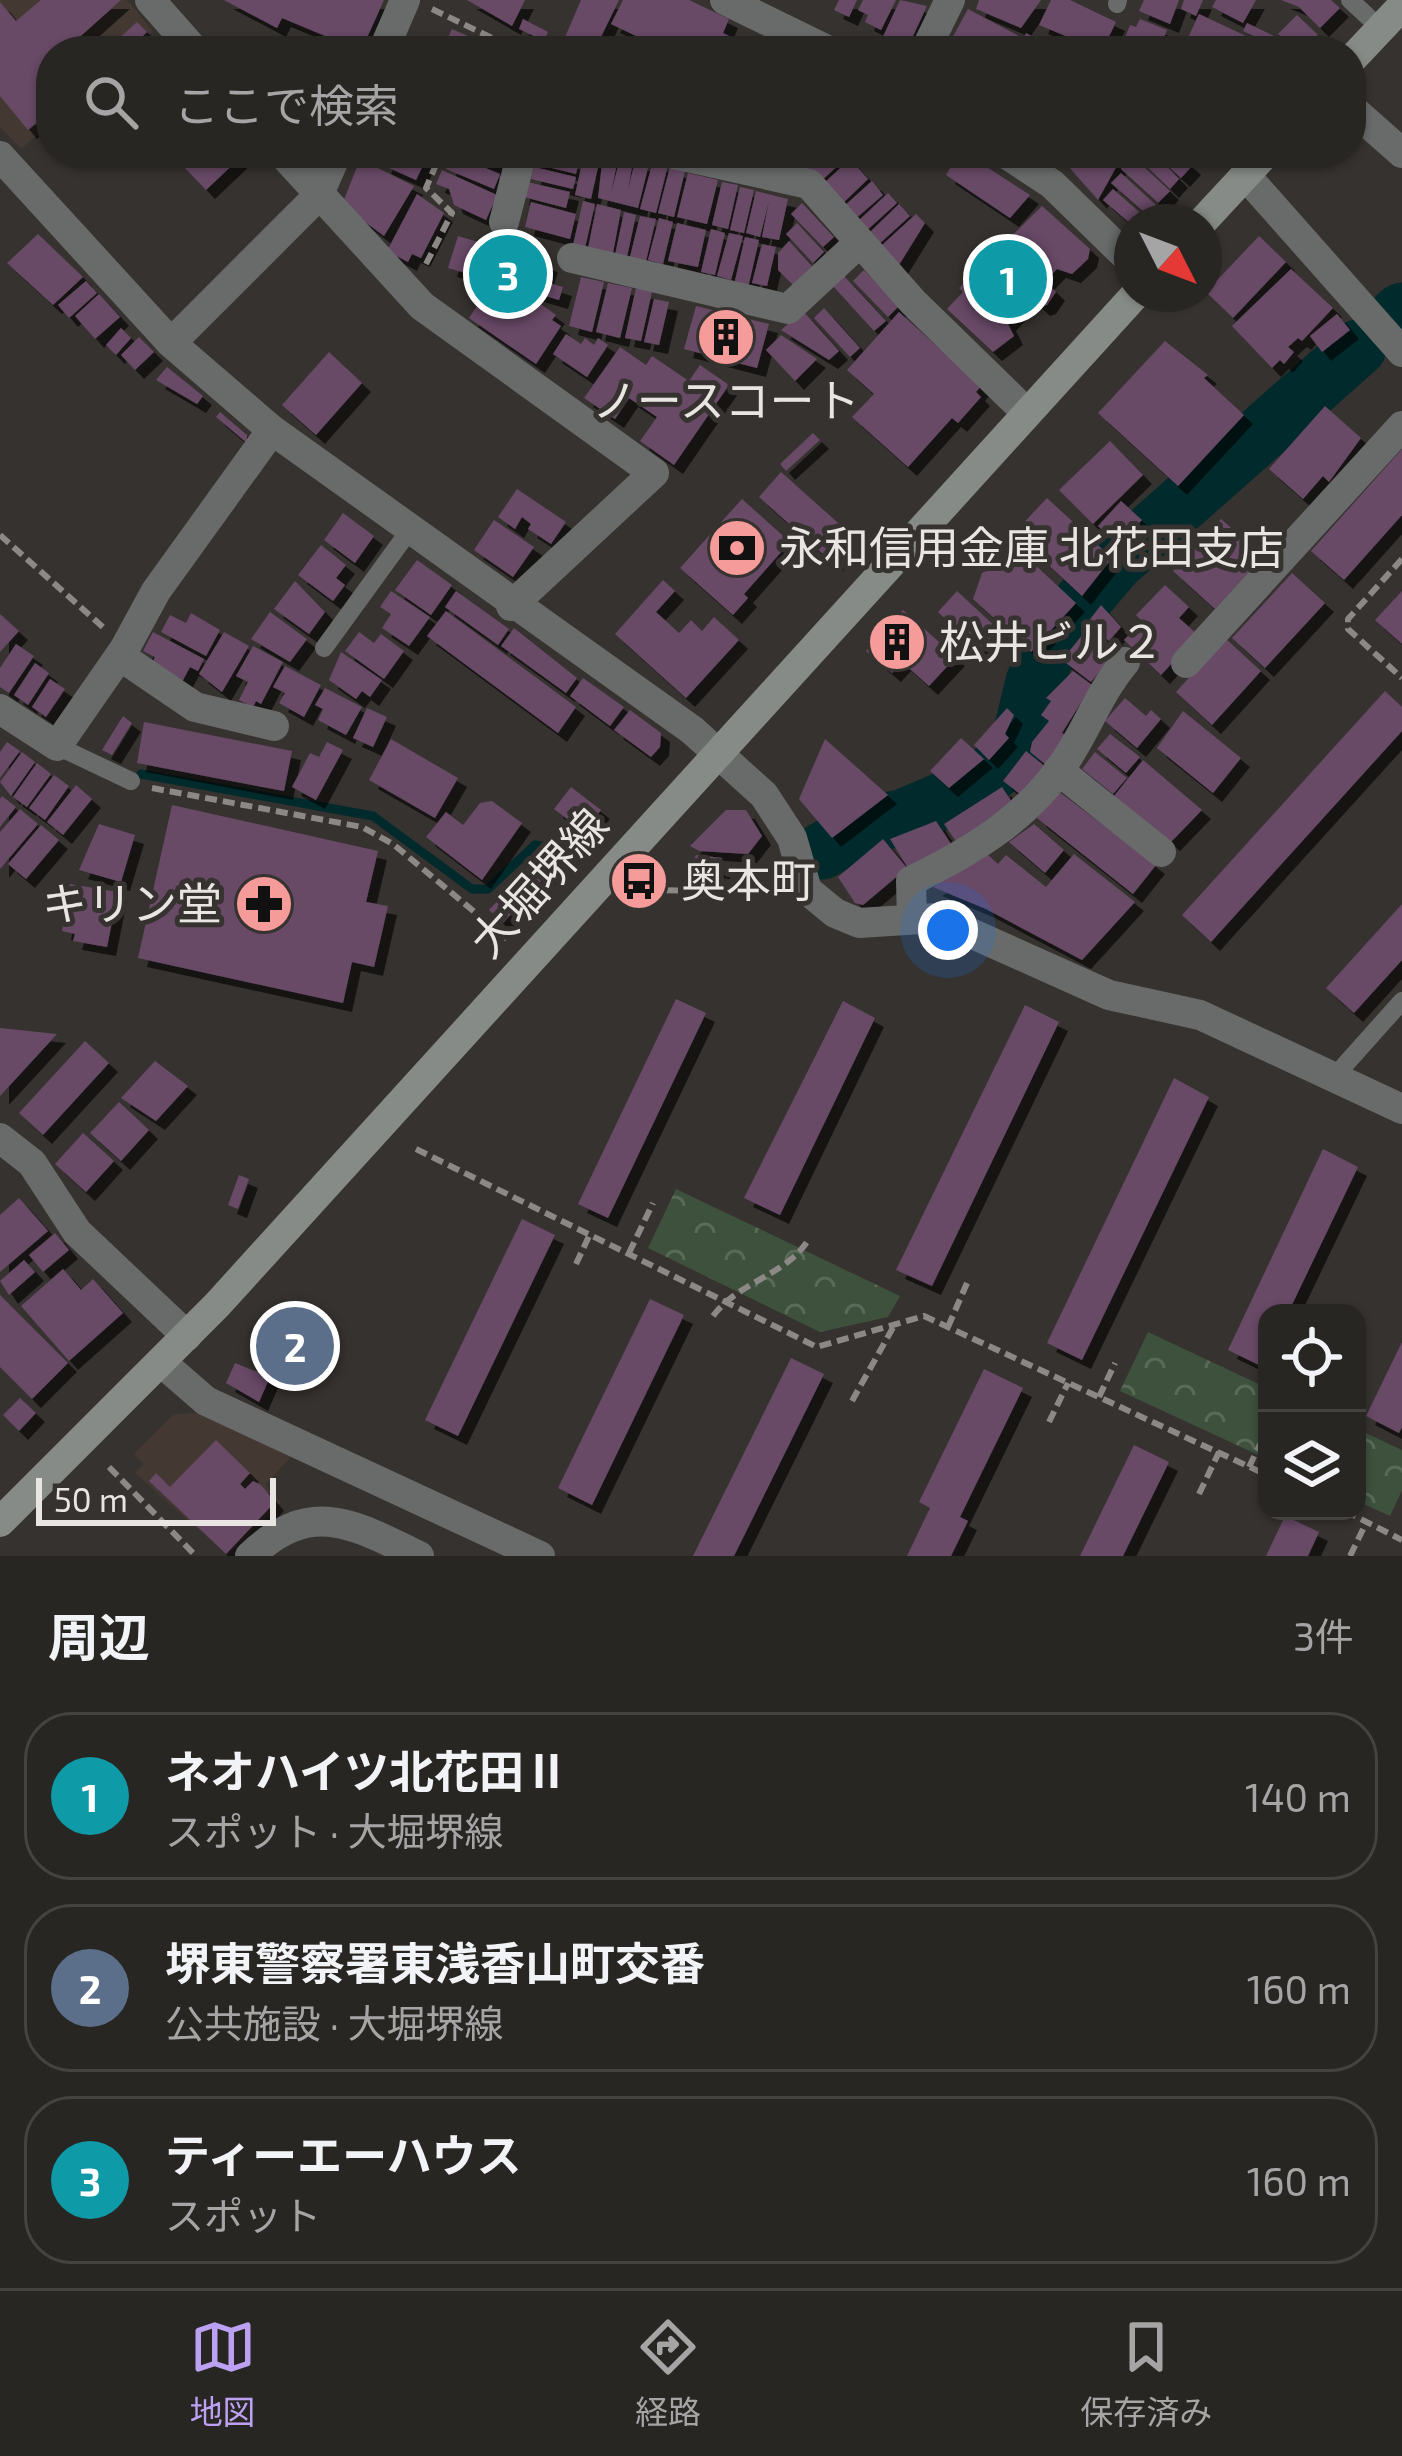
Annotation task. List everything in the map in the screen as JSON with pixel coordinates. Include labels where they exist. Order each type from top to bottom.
[{"type":"main road","points":[[1366,44],[1391,17]]},
{"type":"main road","points":[[1219,204],[1252,168]]},
{"type":"main road","name":"大堀堺線","points":[[0,1522],[187,1336],[1120,312]]},
{"type":"street","points":[[150,0],[178,12]]},
{"type":"street","points":[[389,36],[405,0]]},
{"type":"street","points":[[725,0],[799,36]]},
{"type":"street","points":[[932,36],[950,0]]},
{"type":"street","points":[[1366,121],[1402,153]]},
{"type":"street","points":[[0,157],[171,343],[272,430],[719,751],[764,795],[792,838],[807,890],[835,914],[859,923],[937,918],[1109,995],[1200,1015],[1402,1109]]},
{"type":"street","points":[[295,168],[411,294],[654,473],[511,606]]},
{"type":"street","points":[[171,343],[318,196],[330,168]]},
{"type":"street","points":[[504,222],[518,168]]},
{"type":"street","points":[[737,168],[809,184],[1027,413]]},
{"type":"street","points":[[1027,168],[1052,184],[1114,244]]},
{"type":"street","points":[[1259,168],[1402,352]]},
{"type":"street","points":[[572,259],[788,309],[860,242]]},
{"type":"street","points":[[1186,663],[1402,426]]},
{"type":"street","points":[[0,709],[57,746],[123,652],[156,591],[272,430]]},
{"type":"street","points":[[123,652],[195,707],[274,726]]},
{"type":"street","points":[[912,919],[911,881],[968,854],[1024,812],[1058,770],[1100,692],[1124,662]]},
{"type":"street","points":[[1058,770],[1162,852]]},
{"type":"street","points":[[0,1138],[32,1163],[77,1232],[187,1336]]},
{"type":"street","points":[[161,1362],[206,1401],[540,1556]]},
{"type":"street","points":[[250,1556],[270,1537],[312,1519],[355,1525],[419,1556]]},
{"type":"lane","points":[[1350,0],[1391,17]]},
{"type":"lane","points":[[324,648],[409,531]]},
{"type":"lane","points":[[57,746],[131,781]]},
{"type":"lane","points":[[1334,1077],[1402,1001]]},
{"type":"path","points":[[415,0],[488,36]]},
{"type":"path","points":[[411,294],[452,213],[426,188],[435,168]]},
{"type":"path","points":[[0,535],[123,652]]},
{"type":"path","points":[[1402,560],[1348,619],[1348,629],[1402,678]]},
{"type":"path","points":[[131,781],[170,794],[314,814],[362,827],[393,844],[507,939]]},
{"type":"path","points":[[648,890],[807,890]]},
{"type":"path","points":[[416,1149],[818,1347],[924,1316],[1258,1471]]},
{"type":"path","points":[[629,1253],[653,1203]]},
{"type":"path","points":[[575,1264],[590,1234]]},
{"type":"path","points":[[713,1316],[725,1300],[797,1259],[809,1239]]},
{"type":"path","points":[[948,1327],[968,1283]]},
{"type":"path","points":[[852,1402],[895,1324]]},
{"type":"path","points":[[1100,1397],[1115,1363]]},
{"type":"path","points":[[1048,1422],[1068,1383]]},
{"type":"path","points":[[1249,1467],[1258,1448]]},
{"type":"path","points":[[1199,1494],[1219,1452]]},
{"type":"path","points":[[109,1467],[196,1556]]},
{"type":"path","points":[[1350,1556],[1367,1521],[1402,1540]]},
{"type":"shaded area","points":[[0,0],[127,0],[153,31],[148,36],[36,36],[36,136],[21,149],[0,127]]},
{"type":"shaded area","points":[[200,1413],[291,1457],[265,1485],[281,1502],[228,1556],[135,1473],[144,1464],[134,1454],[174,1414]]},
{"type":"green space","points":[[676,1189],[900,1296],[888,1317],[820,1332],[648,1248]]},
{"type":"green space","points":[[1148,1332],[1258,1384],[1258,1455],[1120,1391]]},
{"type":"green space","points":[[1366,1433],[1402,1450],[1402,1490],[1390,1516],[1366,1505]]},
{"type":"building","points":[[41,0],[121,0],[81,36],[36,36],[36,123],[28,130],[0,96],[0,2],[16,21]]},
{"type":"building","points":[[224,0],[384,0],[368,36],[325,36],[282,18],[277,28]]},
{"type":"building","points":[[467,0],[525,0],[512,26]]},
{"type":"building","points":[[581,0],[619,0],[601,36],[565,36]]},
{"type":"building","points":[[623,0],[689,0],[729,19],[723,33],[729,36],[636,36],[611,24]]},
{"type":"building","points":[[839,0],[857,0],[849,17],[834,10]]},
{"type":"building","points":[[863,0],[896,0],[881,30],[865,22],[868,15],[858,10]]},
{"type":"building","points":[[900,0],[927,6],[913,36],[883,36]]},
{"type":"building","points":[[979,0],[1041,0],[1021,28],[976,9]]},
{"type":"building","points":[[1051,0],[1070,0],[1116,22],[1109,36],[1066,36],[1039,25]]},
{"type":"building","points":[[1144,0],[1179,0],[1170,24],[1139,11]]},
{"type":"building","points":[[1184,0],[1203,0],[1196,16],[1181,9]]},
{"type":"building","points":[[1216,0],[1256,0],[1243,23],[1212,7]]},
{"type":"building","points":[[1281,0],[1331,0],[1340,8],[1320,28],[1299,7]]},
{"type":"building","points":[[968,9],[1019,36],[953,36]]},
{"type":"building","points":[[1199,14],[1245,36],[1189,36]]},
{"type":"building","points":[[1297,15],[1318,35],[1281,36]]},
{"type":"building","points":[[523,19],[548,32],[534,36],[519,29]]},
{"type":"building","points":[[1140,19],[1167,30],[1165,36],[1126,36],[1130,25],[1136,27]]},
{"type":"building","points":[[137,22],[147,32],[143,36],[122,36]]},
{"type":"building","points":[[1247,23],[1274,36],[1254,36],[1243,31]]},
{"type":"building","points":[[185,168],[229,168],[206,190]]},
{"type":"building","points":[[356,168],[378,168],[414,186],[384,236],[342,205]]},
{"type":"building","points":[[389,168],[422,168],[416,180]]},
{"type":"building","points":[[486,168],[500,174],[494,189],[446,169]]},
{"type":"building","points":[[534,168],[576,177],[573,189],[531,179]]},
{"type":"building","points":[[581,168],[598,168],[591,199],[575,195]]},
{"type":"building","points":[[601,168],[616,168],[611,194],[618,168],[632,168],[628,190],[633,168],[648,168],[638,208],[598,198]]},
{"type":"building","points":[[651,168],[667,168],[656,213],[640,209]]},
{"type":"building","points":[[670,168],[685,171],[674,217],[658,213]]},
{"type":"building","points":[[804,168],[835,168],[818,184]]},
{"type":"building","points":[[840,168],[858,168],[868,179],[840,206],[822,185]]},
{"type":"building","points":[[950,168],[988,168],[1030,195],[1010,218],[946,175]]},
{"type":"building","points":[[1070,168],[1116,168],[1098,200]]},
{"type":"building","points":[[1145,168],[1170,191],[1158,203],[1121,169]]},
{"type":"building","points":[[1148,168],[1169,168],[1179,179],[1170,189]]},
{"type":"building","points":[[1170,168],[1190,168],[1181,178]]},
{"type":"building","points":[[442,170],[497,195],[486,220],[454,205],[449,189],[436,184]]},
{"type":"building","points":[[688,173],[718,180],[707,224],[677,217]]},
{"type":"building","points":[[1121,173],[1155,204],[1135,204],[1111,183]]},
{"type":"building","points":[[523,181],[570,192],[566,208],[520,196]]},
{"type":"building","points":[[872,181],[883,195],[853,221],[842,208]]},
{"type":"building","points":[[722,182],[738,185],[728,229],[712,225]]},
{"type":"building","points":[[740,187],[754,190],[744,233],[730,230]]},
{"type":"building","points":[[1113,189],[1130,204],[1114,204],[1114,209],[1103,200]]},
{"type":"building","points":[[756,191],[788,199],[779,240],[762,237],[769,201],[760,237],[746,233]]},
{"type":"building","points":[[888,193],[897,203],[865,232],[856,223]]},
{"type":"building","points":[[417,194],[444,213],[421,258],[412,254],[408,262],[387,251]]},
{"type":"building","points":[[583,201],[595,204],[585,248],[573,245]]},
{"type":"building","points":[[531,202],[576,214],[570,239],[525,227]]},
{"type":"building","points":[[802,203],[834,237],[823,247],[791,214]]},
{"type":"building","points":[[597,204],[621,210],[613,253],[588,248]]},
{"type":"building","points":[[899,204],[910,216],[878,245],[868,234]]},
{"type":"building","points":[[1042,206],[1090,249],[1088,259],[1072,274],[1057,269],[1045,281],[1056,292],[1047,305],[1041,307],[1030,297],[1007,322],[1014,336],[993,352],[947,309],[963,292],[959,288]]},
{"type":"building","points":[[624,212],[636,215],[627,257],[615,255]]},
{"type":"building","points":[[916,214],[925,223],[899,265],[881,246]]},
{"type":"building","points":[[640,216],[656,219],[646,261],[630,257]]},
{"type":"building","points":[[659,218],[673,222],[663,264],[648,260]]},
{"type":"building","points":[[677,223],[706,230],[698,267],[668,261]]},
{"type":"building","points":[[797,223],[824,252],[813,263],[786,234]]},
{"type":"building","points":[[711,229],[725,233],[715,275],[701,272]]},
{"type":"building","points":[[729,233],[743,236],[731,280],[717,276]]},
{"type":"building","points":[[38,234],[83,277],[53,305],[7,263]]},
{"type":"building","points":[[458,236],[549,263],[543,281],[563,287],[559,300],[448,268]]},
{"type":"building","points":[[1259,236],[1286,262],[1233,318],[1222,307],[1222,275]]},
{"type":"building","points":[[745,237],[759,240],[748,288],[734,285]]},
{"type":"building","points":[[789,241],[812,266],[793,285],[778,270],[778,253]]},
{"type":"building","points":[[762,244],[776,247],[767,286],[752,283]]},
{"type":"building","points":[[1291,269],[1333,308],[1302,341],[1298,338],[1288,347],[1294,352],[1284,364],[1280,360],[1272,368],[1232,326]]},
{"type":"building","points":[[864,270],[899,306],[888,317],[853,281]]},
{"type":"building","points":[[844,276],[886,321],[874,331],[833,286]]},
{"type":"building","points":[[581,277],[604,282],[592,332],[569,326]]},
{"type":"building","points":[[86,281],[97,293],[69,318],[58,305]]},
{"type":"building","points":[[608,283],[632,288],[620,338],[596,332]]},
{"type":"building","points":[[491,286],[533,309],[538,302],[556,315],[552,320],[561,326],[536,364],[469,318]]},
{"type":"building","points":[[636,288],[652,292],[641,341],[625,338]]},
{"type":"building","points":[[99,294],[120,317],[95,339],[75,316]]},
{"type":"building","points":[[654,299],[669,302],[659,345],[644,342]]},
{"type":"building","name":"ノースコート","points":[[696,306],[769,324],[757,368],[684,349]]},
{"type":"building","points":[[824,308],[860,348],[850,357],[814,318]]},
{"type":"building","points":[[803,311],[839,351],[829,360],[781,330]]},
{"type":"building","points":[[899,312],[981,386],[976,392],[981,397],[958,423],[952,418],[908,467],[852,417],[874,394],[847,370]]},
{"type":"building","points":[[1337,314],[1350,330],[1322,352],[1310,336]]},
{"type":"building","points":[[121,328],[131,338],[116,355],[106,345]]},
{"type":"building","points":[[566,334],[581,344],[585,338],[594,345],[598,338],[608,345],[587,377],[553,354]]},
{"type":"building","points":[[781,335],[817,359],[795,381],[766,350]]},
{"type":"building","points":[[139,337],[154,352],[135,370],[121,355]]},
{"type":"building","points":[[1165,341],[1208,375],[1204,378],[1244,415],[1178,486],[1098,413]]},
{"type":"building","points":[[620,347],[646,365],[652,356],[689,381],[700,365],[729,385],[674,465],[640,441],[657,417],[629,398],[615,419],[584,398]]},
{"type":"building","points":[[329,352],[362,383],[316,435],[282,405]]},
{"type":"building","points":[[167,367],[203,396],[197,404],[156,380]]},
{"type":"building","points":[[1325,406],[1361,438],[1329,482],[1323,476],[1303,499],[1269,469]]},
{"type":"building","points":[[220,412],[247,435],[247,443],[216,417]]},
{"type":"building","points":[[813,433],[820,440],[786,471],[780,464]]},
{"type":"building","points":[[1110,441],[1143,475],[1093,524],[1059,490]]},
{"type":"building","points":[[1402,449],[1402,515],[1344,580],[1311,551]]},
{"type":"building","points":[[781,472],[855,538],[833,563],[759,497]]},
{"type":"building","points":[[517,489],[566,522],[551,544],[528,529],[531,524],[522,517],[515,529],[498,517]]},
{"type":"building","points":[[1047,498],[1112,558],[1082,596],[1014,533]]},
{"type":"building","points":[[742,499],[790,542],[744,594],[748,598],[733,615],[680,568]]},
{"type":"building","points":[[1121,501],[1142,520],[1119,545],[1098,526]]},
{"type":"building","points":[[343,513],[374,536],[355,563],[324,540]]},
{"type":"building","points":[[1221,519],[1263,556],[1215,609],[1173,571]]},
{"type":"building","points":[[494,520],[534,547],[513,577],[474,550]]},
{"type":"building","points":[[321,545],[346,565],[336,578],[345,585],[333,601],[298,575]]},
{"type":"building","points":[[1018,549],[1076,603],[1031,652],[973,599],[982,573],[1005,563]]},
{"type":"building","points":[[417,560],[452,585],[431,615],[395,590]]},
{"type":"building","points":[[1292,573],[1325,603],[1265,668],[1232,638]]},
{"type":"building","points":[[663,580],[675,591],[656,612],[679,633],[691,620],[702,631],[714,617],[739,640],[686,698],[615,634]]},
{"type":"building","points":[[295,581],[325,612],[309,634],[274,609]]},
{"type":"building","points":[[1165,585],[1189,607],[1179,618],[1198,635],[1161,675],[1124,640],[1142,621],[1136,615]]},
{"type":"building","points":[[391,591],[430,617],[409,646],[382,628],[391,614],[380,607]]},
{"type":"building","points":[[456,591],[509,629],[498,645],[445,607]]},
{"type":"building","points":[[957,591],[999,630],[979,651],[938,612]]},
{"type":"building","points":[[1402,591],[1402,644],[1375,620]]},
{"type":"building","points":[[1101,605],[1121,627],[1109,641],[1087,623]]},
{"type":"building","points":[[903,610],[956,657],[929,686],[902,662],[892,673],[866,651]]},
{"type":"building","points":[[446,611],[576,707],[558,733],[427,636]]},
{"type":"building","points":[[270,612],[307,639],[290,662],[251,639]]},
{"type":"building","points":[[191,613],[220,630],[206,656],[161,632],[170,615],[186,623]]},
{"type":"building","points":[[0,614],[19,631],[0,652]]},
{"type":"building","points":[[514,628],[577,678],[566,693],[501,646]]},
{"type":"building","points":[[1087,629],[1116,651],[1091,682],[1062,660]]},
{"type":"building","points":[[153,632],[204,659],[198,671],[190,667],[182,682],[151,665],[155,657],[143,651]]},
{"type":"building","points":[[224,632],[249,646],[222,692],[199,674]]},
{"type":"building","points":[[359,632],[374,643],[381,634],[404,651],[384,679],[345,651]]},
{"type":"building","points":[[1225,638],[1261,671],[1212,725],[1176,692]]},
{"type":"building","points":[[16,644],[34,656],[9,693],[0,687],[0,668]]},
{"type":"building","points":[[253,646],[283,662],[261,704],[256,701],[253,707],[239,700],[248,682],[236,676]]},
{"type":"building","points":[[341,652],[382,680],[370,697],[362,691],[356,699],[329,680]]},
{"type":"building","points":[[35,663],[49,673],[28,705],[14,695]]},
{"type":"building","points":[[285,666],[321,685],[304,717],[279,703],[285,693],[273,687]]},
{"type":"building","points":[[1073,671],[1092,685],[1062,733],[1067,736],[1045,764],[1030,752],[1032,742],[1049,721],[1041,715],[1051,701],[1046,698]]},
{"type":"building","points":[[583,678],[624,707],[610,726],[570,696]]},
{"type":"building","points":[[50,679],[65,689],[46,717],[32,707]]},
{"type":"building","points":[[325,688],[362,707],[346,735],[318,720],[323,709],[315,705]]},
{"type":"building","points":[[1385,691],[1402,707],[1402,731],[1211,942],[1182,915]]},
{"type":"building","points":[[1125,698],[1146,716],[1151,710],[1161,719],[1137,748],[1105,721]]},
{"type":"building","points":[[367,708],[387,717],[373,747],[353,738]]},
{"type":"building","points":[[1007,708],[1014,715],[1005,734],[1009,738],[989,760],[974,745]]},
{"type":"building","points":[[630,710],[661,733],[660,747],[651,757],[614,730]]},
{"type":"building","points":[[1183,711],[1241,758],[1213,793],[1157,748]]},
{"type":"building","points":[[123,716],[132,723],[112,755],[102,750]]},
{"type":"building","points":[[144,722],[292,751],[284,791],[137,763]]},
{"type":"building","points":[[1110,734],[1140,757],[1126,773],[1097,749]]},
{"type":"building","points":[[961,738],[984,759],[949,788],[930,771]]},
{"type":"building","points":[[391,739],[458,778],[435,818],[369,780]]},
{"type":"building","points":[[825,739],[888,795],[832,838],[799,799]]},
{"type":"building","points":[[7,742],[20,751],[0,778],[0,752]]},
{"type":"building","points":[[327,742],[343,750],[316,800],[292,787],[310,753],[319,757]]},
{"type":"building","points":[[1026,751],[1047,768],[1024,797],[1003,781]]},
{"type":"building","points":[[22,752],[35,762],[11,796],[0,782]]},
{"type":"building","points":[[1095,752],[1127,778],[1113,794],[1082,769]]},
{"type":"building","points":[[1143,760],[1202,810],[1171,842],[1114,796]]},
{"type":"building","points":[[37,763],[51,774],[27,807],[13,797]]},
{"type":"building","points":[[54,775],[69,786],[45,820],[29,808]]},
{"type":"building","points":[[76,785],[92,799],[63,835],[47,822]]},
{"type":"building","points":[[571,787],[601,810],[584,832],[554,809]]},
{"type":"building","points":[[1002,787],[1016,808],[960,847],[944,824]]},
{"type":"building","points":[[1058,791],[1156,865],[1133,894],[1037,818]]},
{"type":"building","points":[[0,799],[16,807],[0,827]]},
{"type":"building","points":[[492,801],[522,823],[482,880],[426,837],[446,812],[463,825],[480,803]]},
{"type":"building","name":"キリン堂","points":[[172,805],[378,851],[366,902],[388,906],[374,967],[352,962],[343,1003],[138,958]]},
{"type":"building","points":[[20,809],[38,824],[0,869],[0,832]]},
{"type":"building","points":[[726,810],[746,810],[762,836],[748,854],[699,851],[690,846]]},
{"type":"building","points":[[936,821],[953,847],[908,868],[890,839]]},
{"type":"building","points":[[99,824],[135,835],[121,882],[79,870]]},
{"type":"building","points":[[1034,824],[1064,850],[1045,873],[1009,842]]},
{"type":"building","points":[[41,825],[59,840],[26,879],[8,864]]},
{"type":"building","points":[[883,839],[907,868],[863,905],[855,903],[838,877]]},
{"type":"building","points":[[1074,854],[1135,902],[1082,960],[933,887],[988,855],[998,864],[1006,855],[1046,887]]},
{"type":"building","points":[[696,855],[722,858],[721,870],[690,867]]},
{"type":"building","points":[[548,858],[556,865],[503,923],[489,910],[531,865],[537,870]]},
{"type":"building","points":[[70,884],[118,892],[107,947],[73,941],[75,934],[62,931]]},
{"type":"building","points":[[1402,904],[1402,960],[1354,1013],[1326,988]]},
{"type":"building","points":[[676,999],[706,1013],[608,1218],[578,1204]]},
{"type":"building","points":[[843,1001],[875,1018],[780,1215],[744,1198]]},
{"type":"building","points":[[1025,1005],[1059,1022],[932,1286],[896,1270]]},
{"type":"building","points":[[0,1028],[57,1034],[0,1096]]},
{"type":"building","points":[[85,1041],[109,1063],[43,1135],[19,1113]]},
{"type":"building","points":[[155,1061],[188,1086],[156,1121],[121,1098]]},
{"type":"building","points":[[1174,1078],[1209,1097],[1082,1360],[1047,1343]]},
{"type":"building","points":[[119,1102],[149,1130],[121,1161],[90,1133]]},
{"type":"building","points":[[83,1133],[114,1161],[86,1192],[55,1164]]},
{"type":"building","points":[[1323,1149],[1358,1167],[1292,1304],[1258,1304],[1258,1365],[1228,1350]]},
{"type":"building","points":[[239,1175],[249,1179],[238,1209],[228,1205]]},
{"type":"building","points":[[19,1198],[48,1231],[0,1272],[0,1215]]},
{"type":"building","points":[[522,1219],[555,1235],[458,1436],[425,1420]]},
{"type":"building","points":[[55,1233],[69,1250],[43,1272],[29,1255]]},
{"type":"building","points":[[24,1260],[35,1272],[9,1295],[0,1281]]},
{"type":"building","points":[[63,1269],[81,1290],[93,1279],[123,1313],[69,1361],[21,1306]]},
{"type":"building","points":[[0,1295],[68,1363],[32,1399],[0,1367]]},
{"type":"building","points":[[650,1299],[684,1315],[592,1505],[558,1488]]},
{"type":"building","points":[[1402,1342],[1402,1427],[1399,1433],[1366,1416]]},
{"type":"building","points":[[791,1358],[824,1374],[734,1556],[693,1556]]},
{"type":"building","points":[[235,1363],[270,1377],[259,1402],[226,1383]]},
{"type":"building","points":[[984,1369],[1023,1388],[960,1517],[968,1521],[951,1556],[907,1556],[930,1508],[919,1502]]},
{"type":"building","points":[[20,1398],[36,1413],[19,1431],[3,1415]]},
{"type":"building","points":[[216,1440],[250,1473],[240,1484],[245,1489],[253,1481],[261,1485],[275,1502],[226,1554],[149,1481],[156,1473],[170,1487]]},
{"type":"building","points":[[1134,1445],[1169,1462],[1123,1556],[1080,1556]]},
{"type":"building","points":[[1283,1520],[1319,1532],[1308,1556],[1266,1556]]},
{"type":"waterway","points":[[1398,314],[1402,311]]},
{"type":"waterway","points":[[822,851],[867,824],[902,818],[956,795],[993,772],[1020,740],[1034,682],[1058,630],[1115,563],[1358,348]]},
{"type":"waterway","points":[[141,774],[373,816],[472,889],[488,889],[535,845],[560,849]]},
{"type":"place","name":"ティーエーハウス","points":[[508,274]]},
{"type":"place","name":"ネオハイツ北花田Ⅱ","points":[[1008,279]]},
{"type":"place","name":"ノースコート","points":[[726,337]]},
{"type":"place","name":"永和信用金庫 北花田支店","points":[[737,548]]},
{"type":"place","name":"松井ビル２","points":[[897,642]]},
{"type":"place","name":"奥本町","points":[[639,881]]},
{"type":"place","name":"キリン堂","points":[[264,904]]},
{"type":"place","name":"堺東警察署東浅香山町交番","points":[[295,1346]]}]
